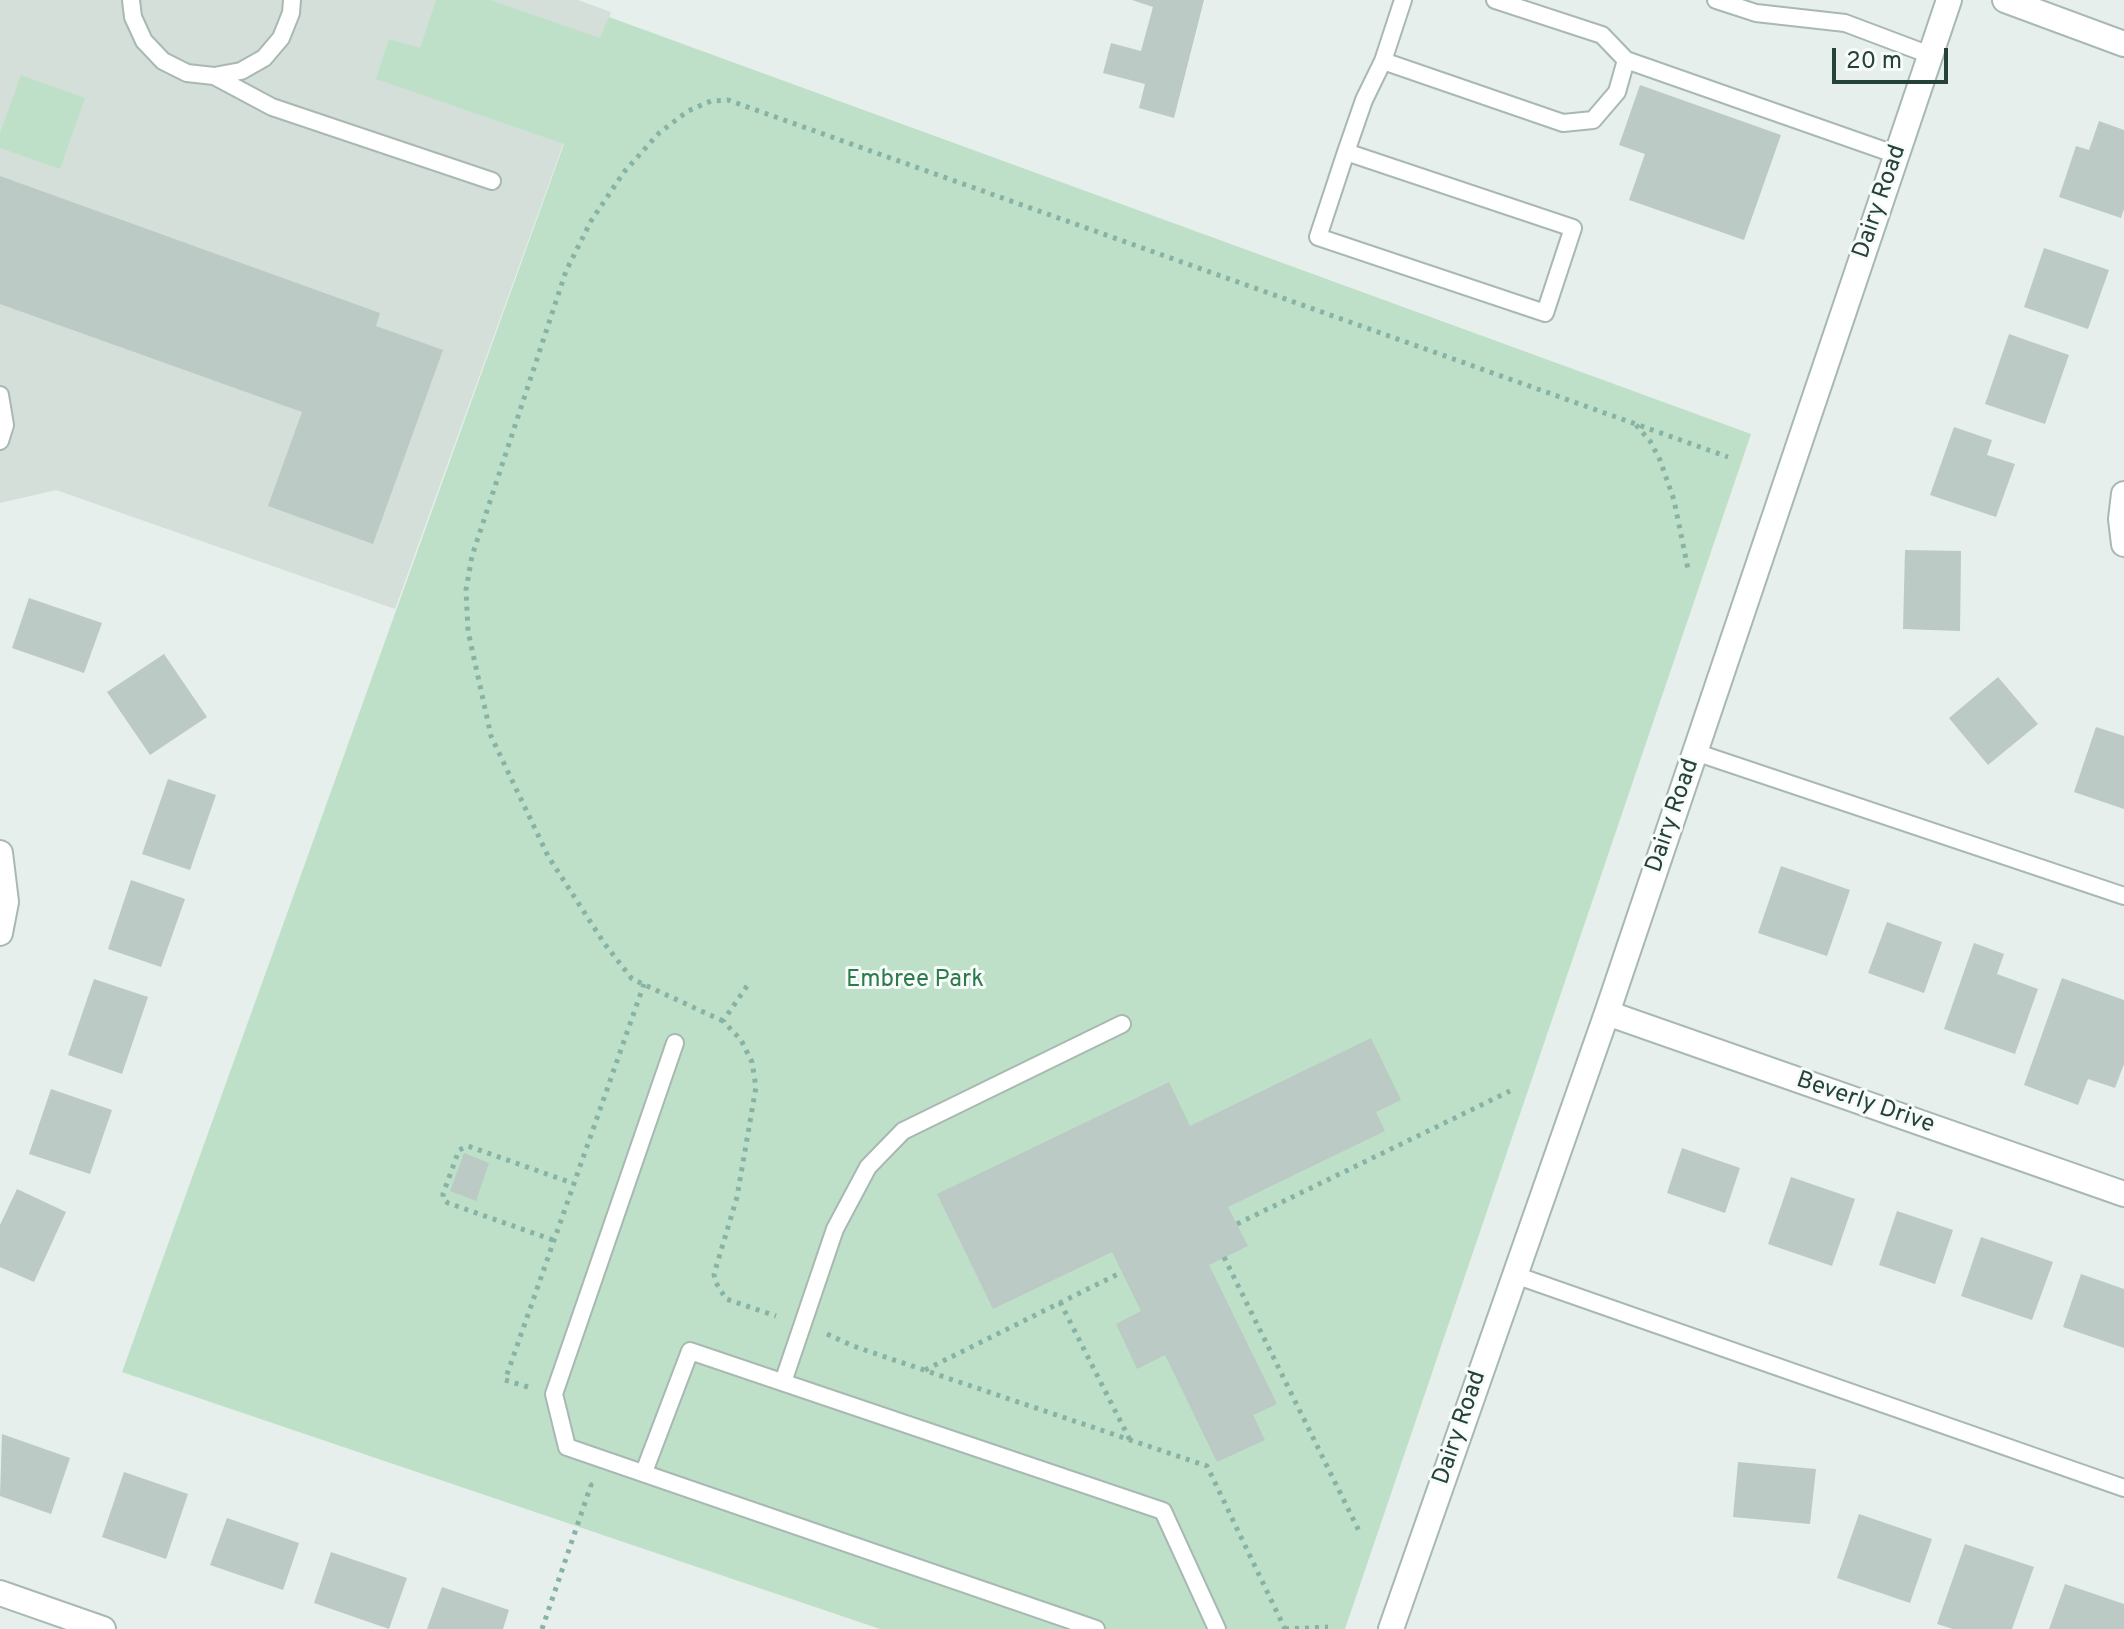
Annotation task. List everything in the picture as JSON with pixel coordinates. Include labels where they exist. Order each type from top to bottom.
[{"type":"street","name":"Dairy Road","points":[[1391,1629],[1607,1013],[1949,0]]},
{"type":"street","points":[[2005,0],[2124,44]]},
{"type":"street","points":[[2124,494],[2121,519],[2124,544]]},
{"type":"street","points":[[0,853],[6,902],[0,933]]},
{"type":"street","name":"Beverly Drive","points":[[1607,1013],[2124,1194]]},
{"type":"street","points":[[0,1593],[103,1629]]},
{"type":"lane","points":[[124,0],[132,8],[144,41],[163,61],[187,73],[214,76],[241,71],[264,58],[281,38],[291,13],[292,0]]},
{"type":"lane","points":[[1346,152],[1573,228],[1545,313],[1318,237],[1346,152],[1364,100],[1383,61],[1403,0]]},
{"type":"lane","points":[[1495,0],[1602,35],[1626,60],[1897,155]]},
{"type":"lane","points":[[1716,0],[1756,13],[1845,23],[1930,55]]},
{"type":"lane","points":[[1383,61],[1563,123],[1593,120],[1617,92],[1626,60]]},
{"type":"lane","points":[[214,76],[272,107],[492,181]]},
{"type":"lane","points":[[0,395],[5,425],[0,441]]},
{"type":"lane","points":[[1695,752],[2124,896]]},
{"type":"lane","points":[[783,1382],[835,1229],[868,1167],[903,1131],[1122,1024]]},
{"type":"lane","points":[[675,1043],[554,1394],[567,1447],[1096,1629]]},
{"type":"lane","points":[[1515,1275],[2124,1488]]},
{"type":"lane","points":[[644,1472],[690,1351],[1163,1511],[1217,1629]]},
{"type":"path","points":[[1328,1627],[1285,1629],[1207,1466],[924,1371],[726,1299],[715,1281],[714,1274],[737,1197],[756,1087],[752,1062],[741,1040],[723,1021],[632,979],[604,943],[548,856],[491,736],[468,631],[466,590],[472,556],[566,271],[591,221],[624,172],[659,133],[688,111],[711,101],[728,100],[1728,457]]},
{"type":"path","points":[[1636,425],[1650,441],[1660,460],[1674,500],[1688,569]]},
{"type":"path","points":[[723,1021],[747,986]]},
{"type":"path","points":[[1237,1224],[1510,1091]]},
{"type":"path","points":[[553,1240],[448,1203],[443,1194],[459,1150],[468,1146],[572,1183]]},
{"type":"path","points":[[1224,1257],[1360,1533]]},
{"type":"path","points":[[924,1371],[1122,1272]]},
{"type":"path","points":[[1060,1302],[1130,1441]]},
{"type":"shaded area","points":[[0,0],[578,0],[611,12],[395,609],[56,490],[0,503]]},
{"type":"green space","name":"Embree Park","points":[[436,0],[490,0],[600,38],[609,17],[1751,434],[1345,1629],[880,1629],[122,1372],[564,144],[376,79],[389,39],[420,48]]},
{"type":"green space","points":[[21,75],[85,98],[60,169],[0,148],[0,133]]},
{"type":"building","points":[[1132,0],[1204,0],[1174,118],[1139,108],[1145,84],[1103,73],[1111,43],[1141,51],[1153,7]]},
{"type":"building","points":[[1640,85],[1781,135],[1744,240],[1629,200],[1645,154],[1619,145]]},
{"type":"building","points":[[2099,121],[2124,130],[2124,209],[2121,218],[2059,197],[2076,146],[2089,150]]},
{"type":"building","points":[[0,176],[380,313],[376,326],[443,350],[373,544],[268,506],[302,412],[0,304]]},
{"type":"building","points":[[2044,248],[2109,270],[2088,329],[2024,307]]},
{"type":"building","points":[[2009,334],[2069,355],[2045,424],[1985,404]]},
{"type":"building","points":[[1954,427],[1992,440],[1987,455],[2015,464],[1996,517],[1930,495]]},
{"type":"building","points":[[1905,550],[1961,551],[1960,631],[1903,629]]},
{"type":"building","points":[[29,598],[102,623],[84,673],[12,648]]},
{"type":"building","points":[[164,654],[207,717],[150,755],[107,692]]},
{"type":"building","points":[[1998,677],[2038,724],[1988,765],[1949,718]]},
{"type":"building","points":[[2096,727],[2124,736],[2124,809],[2074,792]]},
{"type":"building","points":[[168,779],[216,795],[190,870],[142,854]]},
{"type":"building","points":[[1781,866],[1850,890],[1827,956],[1758,933]]},
{"type":"building","points":[[131,880],[185,899],[161,967],[108,949]]},
{"type":"building","points":[[1887,922],[1942,942],[1924,993],[1868,973]]},
{"type":"building","points":[[1974,943],[2004,954],[1997,974],[2038,989],[2015,1054],[1944,1029]]},
{"type":"building","points":[[2062,978],[2124,1000],[2124,1064],[2115,1088],[2088,1079],[2078,1105],[2024,1085]]},
{"type":"building","points":[[94,979],[148,997],[122,1074],[68,1055]]},
{"type":"building","points":[[1371,1038],[1401,1100],[1376,1112],[1385,1131],[1228,1207],[1248,1246],[1209,1265],[1277,1404],[1253,1415],[1265,1440],[1217,1462],[1165,1355],[1137,1369],[1116,1324],[1141,1311],[1112,1252],[993,1309],[937,1194],[1169,1082],[1190,1126]]},
{"type":"building","points":[[51,1089],[112,1110],[90,1174],[29,1154]]},
{"type":"building","points":[[1682,1148],[1740,1168],[1725,1213],[1667,1193]]},
{"type":"building","points":[[464,1153],[489,1163],[476,1201],[450,1191]]},
{"type":"building","points":[[1791,1177],[1855,1199],[1832,1266],[1768,1244]]},
{"type":"building","points":[[17,1189],[66,1212],[34,1282],[0,1267],[0,1225]]},
{"type":"building","points":[[1897,1211],[1953,1230],[1935,1284],[1879,1265]]},
{"type":"building","points":[[1981,1237],[2053,1262],[2032,1320],[1961,1296]]},
{"type":"building","points":[[2081,1274],[2124,1289],[2124,1348],[2063,1327]]},
{"type":"building","points":[[2,1434],[70,1458],[51,1514],[0,1496]]},
{"type":"building","points":[[1738,1462],[1816,1469],[1810,1524],[1733,1517]]},
{"type":"building","points":[[124,1472],[188,1494],[166,1559],[102,1537]]},
{"type":"building","points":[[1859,1514],[1932,1539],[1910,1603],[1837,1578]]},
{"type":"building","points":[[227,1518],[299,1543],[283,1590],[210,1565]]},
{"type":"building","points":[[1965,1544],[2034,1567],[2012,1629],[1953,1629],[1937,1624]]},
{"type":"building","points":[[331,1552],[407,1578],[389,1629],[314,1603]]},
{"type":"building","points":[[2065,1584],[2124,1604],[2124,1629],[2049,1629]]},
{"type":"building","points":[[442,1587],[509,1610],[503,1629],[427,1629]]}]
